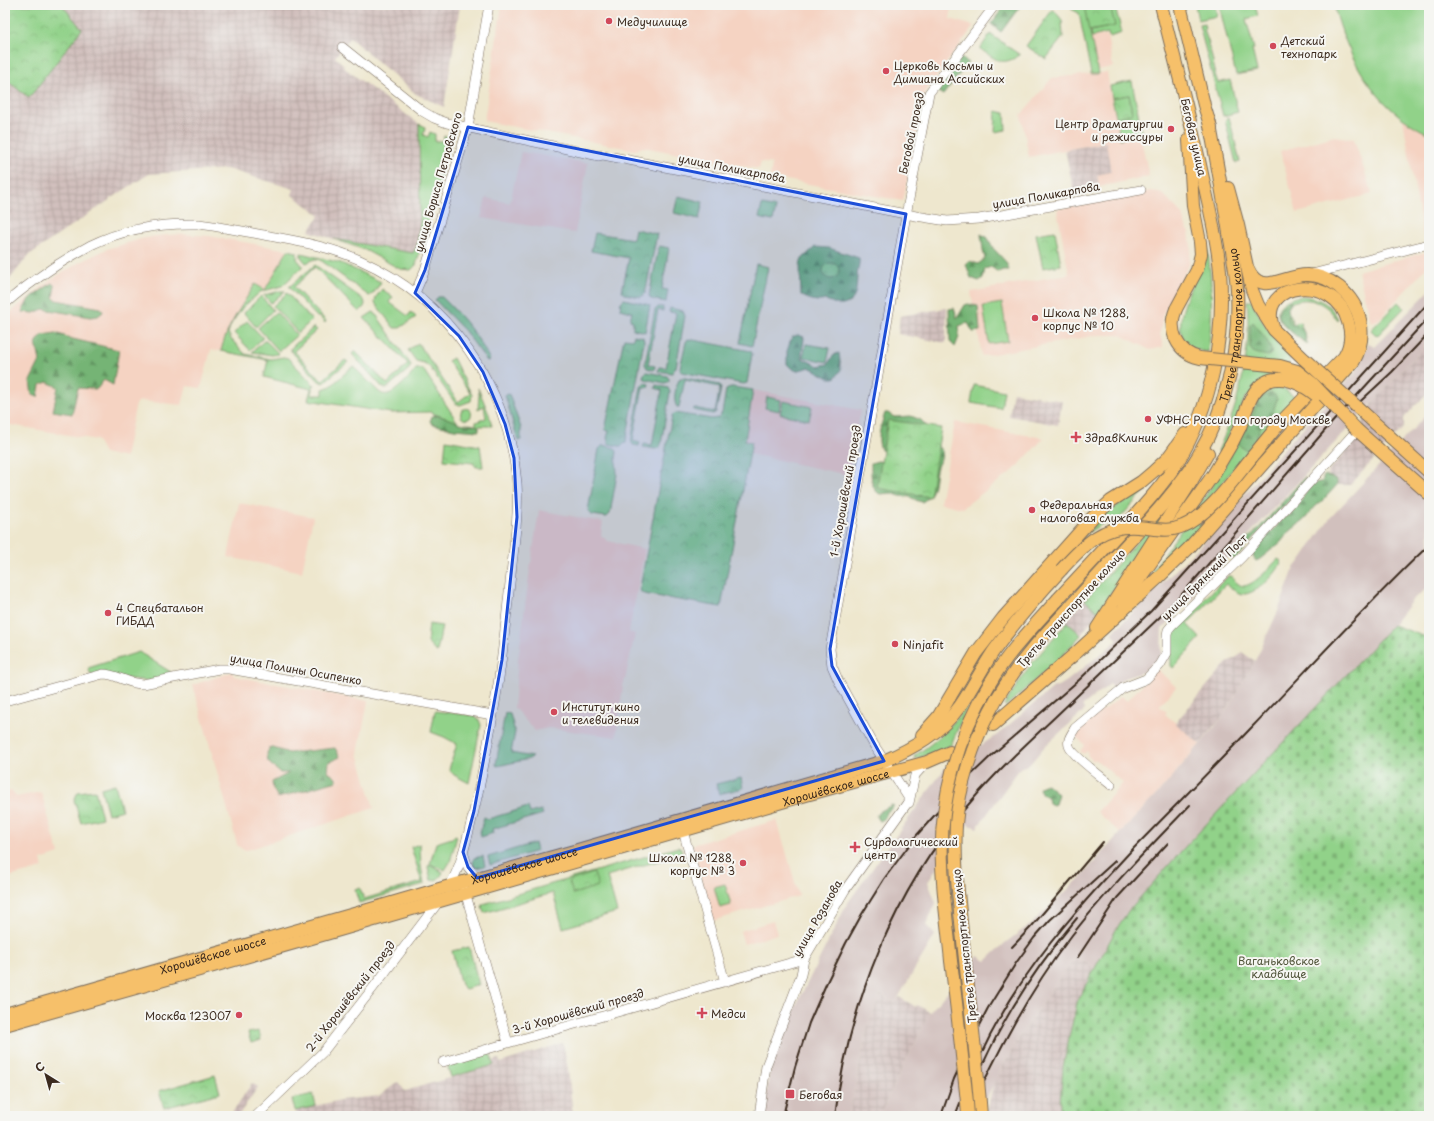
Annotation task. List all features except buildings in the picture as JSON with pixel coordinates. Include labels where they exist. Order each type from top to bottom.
[{"type":"main road","name":"Беговая улица","points":[[1161,5],[1209,204],[1220,270]]},
{"type":"main road","name":"Беговая улица","points":[[1180,5],[1209,120]]},
{"type":"main road","points":[[1186,105],[1193,206],[1201,249],[1197,270],[1176,309],[1172,323],[1174,336],[1178,344],[1188,353],[1200,358],[1280,366],[1297,371],[1312,383],[1358,430]]},
{"type":"main road","points":[[1209,120],[1236,218],[1252,290],[1258,305],[1274,330],[1429,472]]},
{"type":"main road","name":"Третье транспортное кольцо","points":[[981,1116],[956,862],[958,816],[962,789],[981,730],[1010,677],[1025,656],[1154,514],[1187,473],[1198,456],[1223,398],[1231,367],[1236,337],[1237,290],[1228,227],[1209,120]]},
{"type":"main road","name":"Третье транспортное кольцо","points":[[968,1116],[968,1102],[946,912],[942,864],[943,824],[948,785],[956,758],[977,706],[990,682],[1013,649],[1158,490],[1177,463],[1201,412],[1211,381],[1217,352],[1220,309],[1220,270]]},
{"type":"main road","points":[[993,725],[1077,652],[1169,568],[1200,536],[1282,440],[1350,366],[1356,356],[1360,345],[1362,327],[1356,307],[1347,295],[1332,283],[1309,275],[1297,275],[1264,283],[1255,280],[1248,270]]},
{"type":"main road","points":[[884,761],[922,742],[945,724],[960,706],[1007,633],[1031,603],[1088,542],[1106,531],[1130,527],[1168,530],[1182,527],[1192,522],[1207,510],[1279,424],[1339,363],[1346,354],[1350,340],[1350,328],[1346,314],[1338,302],[1324,292],[1315,289],[1294,289],[1280,296],[1272,308],[1271,319],[1274,330]]},
{"type":"main road","points":[[1077,652],[1098,627],[1202,465],[1213,442],[1221,418],[1227,395],[1231,367]]},
{"type":"main road","points":[[1092,638],[1133,590],[1213,475],[1232,444],[1251,398],[1266,382],[1281,378],[1291,380],[1306,388],[1358,430],[1429,494]]},
{"type":"main road","points":[[884,761],[905,749],[924,734],[945,708],[976,653],[1002,618],[1092,518],[1111,501],[1141,482],[1167,459],[1201,412]]},
{"type":"main road","points":[[891,772],[927,762],[950,752]]},
{"type":"main road","name":"Хорошёвское шоссе","points":[[464,890],[477,878],[884,761]]},
{"type":"main road","name":"Хорошёвское шоссе","points":[[5,1014],[180,963],[199,963],[438,902],[464,890],[683,831],[891,772]]},
{"type":"main road","name":"Хорошёвское шоссе","points":[[5,1025],[173,977],[199,963],[450,886],[464,890]]},
{"type":"street","name":"улица Бориса Петровского","points":[[415,293],[425,270],[468,127],[489,5]]},
{"type":"street","name":"Беговой проезд","points":[[906,214],[929,93],[995,5]]},
{"type":"street","name":"улица Поликарпова","points":[[342,47],[422,111],[447,123],[599,156],[602,155],[906,214],[947,221],[979,219],[1141,190]]},
{"type":"street","name":"1-й Хорошёвский проезд","points":[[884,761],[832,666],[830,649],[906,214]]},
{"type":"street","name":"2-й Хорошёвский проезд","points":[[5,304],[22,289],[45,273],[96,243],[116,235],[155,225],[182,224],[213,226],[327,248],[372,266],[415,293],[445,320],[459,336],[477,362],[492,389],[505,424],[514,458],[517,517],[502,660],[474,811],[456,874],[450,886],[323,1052],[256,1116]]},
{"type":"street","points":[[1309,275],[1429,244]]},
{"type":"street","points":[[1294,289],[1336,282],[1336,276],[1341,270],[1350,264]]},
{"type":"street","points":[[1338,302],[1331,289],[1332,283],[1340,269],[1350,264]]},
{"type":"street","name":"улица Брянский Пост","points":[[1111,785],[1074,754],[1069,746],[1070,736],[1075,728],[1125,686],[1146,679],[1160,665],[1165,657],[1168,630],[1172,625],[1242,557],[1358,430]]},
{"type":"street","name":"улица Полины Осипенко","points":[[5,701],[103,674],[112,675],[131,683],[143,684],[219,669],[229,669],[493,715]]},
{"type":"street","name":"Хорошёвское шоссе","points":[[884,761],[891,772]]},
{"type":"street","points":[[907,806],[915,775],[927,762]]},
{"type":"street","points":[[891,772],[908,797],[907,806]]},
{"type":"street","name":"улица Розанова","points":[[759,1116],[766,1066],[801,975],[804,959],[845,890],[907,806]]},
{"type":"street","points":[[683,831],[725,982]]},
{"type":"street","points":[[463,852],[468,867],[477,878]]},
{"type":"street","name":"3-й Хорошёвский проезд","points":[[464,890],[508,1043],[804,959]]},
{"type":"street","points":[[173,977],[179,972],[181,966],[180,963]]},
{"type":"street","points":[[443,1062],[508,1043]]},
{"type":"highlighted area","points":[[468,127],[906,214],[830,649],[832,666],[884,761],[477,878],[468,867],[463,852],[474,811],[502,660],[517,517],[514,458],[505,424],[483,372],[459,336],[415,293],[425,270]]},
{"type":"shaded area","points":[[5,5],[460,5],[444,107],[416,94],[350,38],[335,57],[344,65],[343,67],[419,124],[420,223],[417,246],[413,254],[334,239],[309,231],[320,215],[292,195],[294,189],[227,169],[149,174],[29,255],[5,285]]},
{"type":"shaded area","points":[[502,5],[944,5],[952,8],[950,19],[974,26],[925,92],[903,201],[770,177],[772,164],[761,162],[759,169],[643,147],[635,150],[484,121]]},
{"type":"shaded area","points":[[1107,35],[1113,67],[1097,70],[1090,38]]},
{"type":"shaded area","points":[[1107,72],[1120,138],[1140,134],[1149,176],[1099,187],[1097,175],[1111,171],[1105,142],[1029,157],[1021,115],[1052,78]]},
{"type":"shaded area","points":[[1403,119],[1429,134],[1428,236],[1423,236]]},
{"type":"shaded area","points":[[1335,136],[1354,139],[1372,194],[1297,213],[1280,151]]},
{"type":"shaded area","points":[[1106,142],[1111,172],[1097,175],[1099,187],[1074,192],[1065,150]]},
{"type":"shaded area","points":[[521,152],[588,163],[575,233],[481,218],[486,198],[510,203]]},
{"type":"shaded area","points":[[1150,191],[1164,195],[1183,215],[1186,227],[1189,231],[1191,247],[1189,265],[1163,314],[1160,333],[1163,347],[1150,350],[1121,335],[1098,335],[982,356],[971,292],[1069,274],[1057,209]]},
{"type":"shaded area","points":[[182,234],[209,236],[288,250],[265,290],[255,284],[229,326],[221,351],[211,350],[201,388],[187,386],[182,405],[141,401],[136,403],[125,458],[104,453],[97,440],[5,424],[5,319],[11,312],[50,280],[80,262],[107,249],[141,239]]},
{"type":"shaded area","points":[[1426,252],[1429,265],[1378,320],[1371,322],[1358,271]]},
{"type":"shaded area","points":[[1429,291],[1429,336],[1424,347],[1193,595],[1195,597],[1162,629],[1161,656],[1143,672],[1124,678],[1113,687],[1110,684],[1082,706],[1085,710],[1045,746],[1029,765],[1021,767],[977,828],[968,824],[953,844],[928,882],[936,903],[926,925],[935,935],[895,1003],[880,994],[867,1028],[849,1116],[763,1116],[771,1061],[778,1041],[847,904],[945,768],[997,735],[1054,687],[1067,681],[1118,640],[1112,633],[1205,541],[1287,445],[1354,374],[1361,363],[1368,343],[1375,346]]},
{"type":"shaded area","points":[[947,308],[946,343],[898,334],[900,316]]},
{"type":"shaded area","points":[[1424,347],[1429,352],[1429,391],[1404,418],[1404,427],[1350,485],[1338,485],[1327,473],[1349,448],[1372,403]]},
{"type":"shaded area","points":[[753,390],[861,410],[848,475],[750,454],[752,442],[745,441]]},
{"type":"shaded area","points":[[1013,392],[1062,401],[1058,425],[1009,416]]},
{"type":"shaded area","points":[[1429,412],[1429,587],[1413,599],[1393,625],[1185,847],[1129,910],[1117,928],[1095,968],[1076,956],[1059,978],[1014,1045],[977,1116],[881,1116],[887,1100],[930,1012],[978,956],[986,961],[1005,943],[1032,923],[1078,880],[1161,790],[1214,728],[1224,715],[1255,661],[1279,609],[1295,566],[1299,563],[1330,518]]},
{"type":"shaded area","points":[[955,422],[1044,438],[1014,470],[962,508],[940,503]]},
{"type":"shaded area","points":[[239,503],[313,517],[302,572],[228,557]]},
{"type":"shaded area","points":[[539,510],[603,522],[601,535],[608,541],[645,549],[629,632],[635,634],[623,686],[616,737],[549,728],[535,731],[514,708],[518,660]]},
{"type":"shaded area","points":[[1085,600],[1098,612],[1081,635],[1066,621]]},
{"type":"shaded area","points":[[1243,653],[1255,661],[1224,715],[1200,744],[1175,723],[1226,664]]},
{"type":"shaded area","points":[[1157,669],[1176,687],[1159,706],[1167,711],[1165,714],[1200,744],[1161,790],[1120,833],[1097,812],[1123,783],[1095,759],[1093,761],[1087,755],[1087,751],[1084,754],[1080,751],[1085,745],[1075,736],[1101,709],[1103,711],[1121,696],[1127,701]]},
{"type":"shaded area","points":[[232,672],[234,676],[368,701],[358,753],[374,808],[247,850],[242,849],[237,845],[193,685]]},
{"type":"shaded area","points":[[12,791],[17,797],[41,792],[59,854],[41,860],[43,868],[5,878],[5,792]]},
{"type":"shaded area","name":"Школа № 1288, корпус № 3","points":[[777,820],[799,896],[712,921],[692,845]]},
{"type":"shaded area","points":[[773,921],[777,934],[744,944],[740,931]]},
{"type":"shaded area","points":[[1076,956],[1095,968],[1078,999],[1063,1067],[1059,1116],[986,1116],[993,1085],[1014,1045],[1059,978]]},
{"type":"shaded area","points":[[880,994],[895,1003],[899,997],[916,1007],[917,1005],[930,1012],[887,1100],[881,1116],[849,1116],[867,1028]]},
{"type":"shaded area","points":[[563,1043],[568,1069],[573,1116],[298,1116],[295,1111],[340,1100],[379,1096],[398,1082],[405,1091],[493,1065],[493,1061],[499,1059],[500,1063]]},
{"type":"shaded area","points":[[252,1083],[258,1087],[238,1116],[230,1116]]},
{"type":"green space","points":[[5,5],[62,5],[82,29],[29,98],[5,79]]},
{"type":"green space","points":[[1005,5],[1021,5],[1001,32],[991,24]]},
{"type":"green space","points":[[1074,5],[1086,5],[1098,74],[1091,74],[1079,13],[1071,9]]},
{"type":"green space","points":[[1084,5],[1110,5],[1115,26],[1089,31]]},
{"type":"green space","points":[[1195,5],[1215,5],[1217,16],[1198,20]]},
{"type":"green space","points":[[1219,5],[1255,5],[1258,16],[1246,19],[1254,49],[1252,49],[1257,71],[1236,75]]},
{"type":"green space","points":[[1334,5],[1429,5],[1429,134],[1411,124],[1394,111],[1367,81],[1347,45]]},
{"type":"green space","points":[[1053,9],[1062,20],[1063,37],[1046,59],[1026,46]]},
{"type":"green space","points":[[1116,10],[1122,33],[1109,37],[1108,33],[1092,37],[1091,31],[1114,26],[1111,11]]},
{"type":"green space","points":[[1204,24],[1204,30],[1209,44],[1218,83],[1230,80],[1238,112],[1223,116],[1199,25]]},
{"type":"green space","points":[[990,34],[1020,55],[1008,61],[999,61],[980,49]]},
{"type":"green space","points":[[961,57],[968,63],[943,95],[934,89]]},
{"type":"green space","points":[[1132,81],[1142,134],[1120,139],[1116,117],[1132,114],[1129,95],[1112,98],[1110,86]]},
{"type":"green space","points":[[1129,95],[1132,114],[1116,117],[1112,98]]},
{"type":"green space","points":[[996,111],[1005,113],[1006,130],[995,132]]},
{"type":"green space","points":[[1229,117],[1240,162],[1236,163],[1225,120]]},
{"type":"green space","points":[[419,124],[424,126],[425,129],[423,135],[428,137],[430,132],[435,134],[435,141],[443,141],[444,136],[447,136],[451,142],[416,265],[411,270],[400,269],[365,250],[334,239],[413,253],[417,246],[420,223]]},
{"type":"green space","points":[[678,196],[703,202],[699,219],[674,213]]},
{"type":"green space","points":[[762,205],[776,208],[773,221],[759,218]]},
{"type":"green space","points":[[635,229],[657,234],[645,294],[641,297],[625,294],[622,291],[629,258],[591,251],[595,233],[633,239]]},
{"type":"green space","points":[[1055,231],[1061,265],[1043,268],[1036,234]]},
{"type":"green space","points":[[1205,232],[1212,306],[1208,352],[1192,347],[1183,338],[1181,325],[1183,310],[1188,293],[1206,250]]},
{"type":"green space","points":[[981,234],[988,238],[993,248],[1006,262],[1009,270],[998,272],[991,267],[985,269],[983,278],[979,281],[971,278],[966,264],[970,261],[978,264],[985,259]]},
{"type":"green space","points":[[659,246],[669,248],[662,289],[668,290],[666,302],[651,299],[649,296]]},
{"type":"green space","points":[[815,247],[829,248],[859,258],[855,294],[848,303],[838,305],[825,300],[813,300],[801,295],[800,265],[802,259]]},
{"type":"green space","points":[[288,250],[297,252],[297,259],[302,267],[282,286],[260,292],[243,307],[231,323],[255,284],[265,290]]},
{"type":"green space","points":[[301,253],[341,263],[381,282],[373,294],[369,296],[319,259],[306,263],[301,257]]},
{"type":"green space","points":[[831,263],[838,268],[839,271],[834,278],[831,279],[824,274],[823,271],[828,264]]},
{"type":"green space","points":[[756,264],[768,267],[752,346],[740,343]]},
{"type":"green space","points":[[315,265],[364,300],[364,307],[359,312],[315,267],[294,287],[326,321],[325,323],[320,317],[317,317],[289,287]]},
{"type":"green space","points":[[52,283],[55,286],[53,297],[56,300],[101,308],[103,312],[98,316],[90,317],[43,309],[34,313],[22,312],[29,299]]},
{"type":"green space","points":[[382,289],[393,297],[389,302],[408,316],[411,312],[416,317],[400,328],[394,328],[375,303],[376,297]]},
{"type":"green space","points":[[285,291],[271,303],[264,295]]},
{"type":"green space","points":[[287,293],[312,320],[298,333],[273,306]]},
{"type":"green space","points":[[261,296],[273,310],[256,327],[244,313]]},
{"type":"green space","points":[[1299,296],[1304,296],[1325,303],[1329,306],[1338,319],[1337,320],[1327,308],[1315,301],[1301,300],[1286,305],[1293,324],[1300,322],[1308,345],[1285,326],[1280,320],[1278,314],[1278,310],[1284,302]]},
{"type":"green space","points":[[438,297],[442,297],[469,326],[490,360],[487,361],[465,331],[435,300]]},
{"type":"green space","points":[[624,299],[650,305],[645,332],[633,329],[633,321],[630,320],[632,312],[620,309],[621,302]]},
{"type":"green space","points":[[1291,300],[1288,308],[1289,320],[1291,324],[1302,330],[1305,334],[1306,341],[1303,341],[1291,332],[1280,319],[1279,310]]},
{"type":"green space","points":[[1247,301],[1252,301],[1268,330],[1290,357],[1288,374],[1245,398],[1221,453],[1218,451],[1238,397],[1246,359],[1248,340]]},
{"type":"green space","points":[[1398,302],[1404,308],[1377,336],[1371,330]]},
{"type":"green space","points":[[1002,303],[1008,341],[989,344],[983,306]]},
{"type":"green space","points":[[968,304],[978,306],[980,331],[973,332],[968,323],[959,326],[959,337],[955,347],[950,342],[949,309],[954,308],[957,318],[965,305]]},
{"type":"green space","points":[[658,307],[663,307],[663,311],[658,310],[648,365],[655,366],[654,370],[647,368],[645,364],[655,310]]},
{"type":"green space","points":[[670,308],[683,311],[685,316],[676,367],[672,373],[658,371],[659,367],[666,368],[676,313],[669,312]]},
{"type":"green space","points":[[276,312],[297,335],[279,351],[258,328]]},
{"type":"green space","points":[[373,312],[411,365],[409,369],[386,389],[382,387],[352,354],[355,351],[387,384],[408,364],[364,318]]},
{"type":"green space","points":[[247,321],[263,338],[250,350],[234,333]]},
{"type":"green space","points":[[1253,322],[1266,339],[1272,351],[1268,356],[1254,353],[1250,348],[1250,325]]},
{"type":"green space","points":[[231,324],[228,333],[231,339],[245,354],[271,359],[283,357],[288,358],[314,385],[312,386],[312,395],[323,395],[323,389],[331,386],[353,366],[382,394],[391,393],[399,387],[416,369],[423,369],[458,423],[430,412],[391,413],[308,400],[311,389],[264,377],[268,360],[221,351],[223,342]]},
{"type":"green space","points":[[314,327],[317,330],[294,351],[322,381],[345,360],[348,362],[323,383],[319,381],[291,351],[291,348]]},
{"type":"green space","points":[[56,333],[73,339],[119,350],[113,385],[104,380],[97,389],[78,388],[72,414],[53,411],[58,387],[47,382],[40,385],[38,397],[32,395],[30,381],[40,361],[36,343],[42,335]]},
{"type":"green space","points":[[634,335],[643,337],[644,341],[626,442],[622,446],[618,446],[609,444],[607,438],[609,431],[605,430],[624,338],[633,339]]},
{"type":"green space","points":[[798,335],[804,337],[802,358],[818,366],[828,364],[834,356],[839,353],[841,370],[835,378],[829,378],[809,367],[797,371],[787,364],[787,351],[792,337]]},
{"type":"green space","points":[[688,339],[751,351],[752,354],[747,383],[743,384],[682,372],[680,368]]},
{"type":"green space","points":[[265,340],[279,354],[272,355],[252,352]]},
{"type":"green space","points":[[418,343],[458,402],[470,393],[448,361],[453,358],[472,395],[471,401],[460,405],[455,403],[429,366],[416,361],[408,350]]},
{"type":"green space","points":[[806,344],[830,348],[827,362],[803,357]]},
{"type":"green space","points":[[647,372],[667,376],[669,381],[665,383],[645,379],[643,377]]},
{"type":"green space","points":[[680,378],[720,385],[721,388],[716,412],[713,414],[693,410],[694,408],[715,412],[720,387],[685,380],[679,407],[677,407],[675,397],[677,384]]},
{"type":"green space","points":[[644,383],[649,384],[648,387],[643,387],[633,441],[640,443],[639,446],[633,445],[631,441],[641,387]]},
{"type":"green space","points":[[656,385],[668,388],[670,392],[661,444],[659,448],[655,449],[643,447],[644,444],[652,445],[662,390],[655,388]]},
{"type":"green space","points":[[974,385],[1004,391],[1001,408],[971,403]]},
{"type":"green space","points":[[1279,385],[1296,398],[1266,429],[1195,516],[1194,519],[1201,525],[1204,525],[1156,575],[1152,576],[1152,571],[1216,481],[1238,442],[1258,399],[1267,390]]},
{"type":"green space","points":[[732,387],[753,390],[745,441],[752,442],[721,607],[644,594],[641,592],[640,588],[672,416],[675,413],[712,419],[718,418],[722,413],[726,390]]},
{"type":"green space","points":[[478,388],[489,414],[492,426],[476,426],[476,422],[486,418],[484,406],[478,409]]},
{"type":"green space","points":[[1272,393],[1277,399],[1273,412],[1260,428],[1254,445],[1250,449],[1246,450],[1240,446],[1238,440],[1249,424],[1259,401],[1262,397]]},
{"type":"green space","points":[[509,394],[521,428],[521,440],[518,441],[505,395]]},
{"type":"green space","points":[[767,397],[781,400],[779,411],[765,408]]},
{"type":"green space","points":[[783,401],[812,407],[809,420],[780,414]]},
{"type":"green space","points":[[466,408],[470,410],[472,414],[470,418],[466,420],[462,418],[460,414],[462,410]]},
{"type":"green space","points":[[885,413],[888,413],[894,417],[911,416],[921,420],[926,425],[928,435],[942,451],[937,467],[934,486],[927,499],[922,502],[910,497],[891,493],[880,494],[874,489],[871,463],[878,461],[886,462],[885,451],[881,450],[879,441]]},
{"type":"green space","points":[[433,415],[444,417],[460,423],[474,425],[479,427],[479,431],[454,429],[432,424],[430,421]]},
{"type":"green space","points":[[888,420],[941,428],[930,497],[877,488]]},
{"type":"green space","points":[[446,440],[480,446],[483,467],[476,467],[473,463],[444,460]]},
{"type":"green space","points":[[603,445],[615,448],[617,452],[617,474],[610,514],[607,517],[592,515],[588,511],[599,449]]},
{"type":"green space","points":[[1324,475],[1337,481],[1337,485],[1304,520],[1288,533],[1281,542],[1256,561],[1253,557],[1253,552],[1257,545],[1276,527],[1281,520],[1294,511],[1309,488],[1322,482]]},
{"type":"green space","points":[[1157,477],[1119,519],[1102,524],[1084,535],[1106,513]]},
{"type":"green space","points":[[1305,477],[1306,483],[1237,557],[1233,559],[1231,558],[1231,555],[1260,527]]},
{"type":"green space","points":[[1173,502],[1174,503],[1098,612],[1085,600]]},
{"type":"green space","points":[[1278,559],[1281,561],[1277,571],[1256,590],[1250,593],[1242,594],[1226,584],[1187,624],[1200,638],[1173,668],[1171,666],[1171,647],[1175,628],[1228,576],[1231,576],[1236,582],[1243,586],[1247,585],[1262,575]]},
{"type":"green space","points":[[1067,622],[1081,635],[1061,657],[1006,706],[1004,705],[1032,663]]},
{"type":"green space","points":[[429,624],[442,626],[437,652],[428,643]]},
{"type":"green space","name":"Ваганьковское кладбище","points":[[1393,625],[1429,638],[1429,1116],[1059,1116],[1063,1067],[1078,999],[1117,928],[1129,910],[1185,847]]},
{"type":"green space","points":[[139,652],[177,676],[150,681],[91,675],[88,668]]},
{"type":"green space","points":[[970,700],[951,745],[915,759],[914,756],[931,744],[945,731],[958,717]]},
{"type":"green space","points":[[435,711],[476,716],[479,720],[481,725],[469,783],[454,775],[449,769],[457,744],[431,732]]},
{"type":"green space","points":[[505,713],[510,714],[515,732],[511,753],[532,757],[497,766],[496,764]]},
{"type":"green space","points":[[270,747],[289,753],[335,748],[340,757],[329,762],[328,772],[335,777],[337,781],[278,798],[273,789],[272,782],[289,773],[280,773],[268,762],[267,753]]},
{"type":"green space","points":[[741,778],[743,788],[719,794],[716,784]]},
{"type":"green space","points":[[115,784],[122,810],[108,814],[101,788]]},
{"type":"green space","points":[[1047,784],[1058,794],[1055,804],[1053,805],[1049,803],[1048,797],[1042,794],[1039,789],[1041,786]]},
{"type":"green space","points":[[95,790],[102,818],[81,823],[74,800],[78,792]]},
{"type":"green space","points":[[892,805],[894,806],[887,812],[884,819],[880,821],[878,820],[876,816],[879,812]]},
{"type":"green space","points":[[528,807],[530,813],[541,810],[543,814],[492,829],[493,833],[481,837],[480,833],[484,817],[488,819]]},
{"type":"green space","points":[[455,835],[457,836],[450,862],[445,870],[430,864],[436,843],[452,838]]},
{"type":"green space","points":[[535,843],[537,851],[490,865],[488,857]]},
{"type":"green space","points":[[420,844],[424,884],[359,903],[355,890],[360,888],[364,899],[422,882],[411,847]]},
{"type":"green space","points":[[678,847],[681,848],[682,854],[607,876],[617,912],[563,928],[553,893],[484,913],[482,907],[483,904]]},
{"type":"green space","points":[[483,856],[485,866],[475,868],[473,864],[474,858]]},
{"type":"green space","points":[[429,865],[443,872],[436,880],[431,880],[428,867]]},
{"type":"green space","points":[[594,873],[598,886],[573,894],[569,881]]},
{"type":"green space","points":[[725,884],[731,905],[720,908],[714,887]]},
{"type":"green space","points":[[469,947],[479,985],[465,989],[461,985],[452,951]]},
{"type":"green space","points":[[259,1031],[261,1040],[251,1043],[248,1033]]},
{"type":"green space","points":[[490,1053],[494,1065],[451,1077],[448,1068],[449,1065]]},
{"type":"green space","points":[[215,1075],[220,1093],[164,1108],[159,1091]]},
{"type":"green space","points":[[313,1094],[316,1106],[295,1111],[292,1099]]},
{"type":"railway","points":[[783,1116],[795,1067],[809,1023],[827,982],[862,914],[884,879],[916,836],[968,778],[992,755],[1079,680],[1151,611],[1429,302]]},
{"type":"railway","points":[[835,1116],[851,1032],[879,950],[897,911],[918,874],[942,838],[978,793],[999,770],[1163,614],[1183,593],[1327,428],[1429,317]]},
{"type":"railway","points":[[1351,410],[1392,372],[1429,333]]},
{"type":"railway","points":[[955,1116],[969,1080],[995,1026],[1026,976],[1063,928],[1130,852],[1361,613],[1429,545]]},
{"type":"railway","points":[[968,1116],[1002,1045],[1056,956],[1100,901],[1190,805]]},
{"type":"railway","points":[[1012,947],[1032,926],[1103,842]]},
{"type":"railway","points":[[1078,957],[1117,898],[1168,843]]},
{"type":"railway","points":[[941,1116],[954,1079],[976,1031],[988,1008],[1016,963],[1034,938],[1050,920],[1115,861]]},
{"type":"railway","points":[[983,1064],[1002,1026],[1025,988],[1050,952],[1077,918]]},
{"type":"railway","points":[[962,1116],[976,1081]]},
{"type":"place","name":"Медучилище","points":[[609,21]]},
{"type":"place","name":"Детский технопарк","points":[[1273,46]]},
{"type":"place","name":"Церковь Косьмы и Димиана Ассийских","points":[[886,71]]},
{"type":"place","name":"Центр драматургии и режиссуры","points":[[1171,129]]},
{"type":"place","name":"Школа № 1288, корпус № 10","points":[[1035,318]]},
{"type":"place","name":"УФНС России по городу Москве","points":[[1148,419]]},
{"type":"place","name":"ЗдравКлиник","points":[[1076,437]]},
{"type":"place","name":"Федеральная налоговая служба","points":[[1032,510]]},
{"type":"place","name":"4 Спецбатальон ГИБДД","points":[[108,613]]},
{"type":"place","name":"Ninjafit","points":[[895,644]]},
{"type":"place","name":"Институт кино и телевидения","points":[[554,712]]},
{"type":"place","name":"Сурдологический центр","points":[[855,847]]},
{"type":"place","name":"Школа № 1288, корпус № 3","points":[[743,863]]},
{"type":"place","name":"Медси","points":[[702,1013]]},
{"type":"place","name":"Москва 123007","points":[[239,1015]]},
{"type":"place","name":"Беговая","points":[[790,1094]]}]
